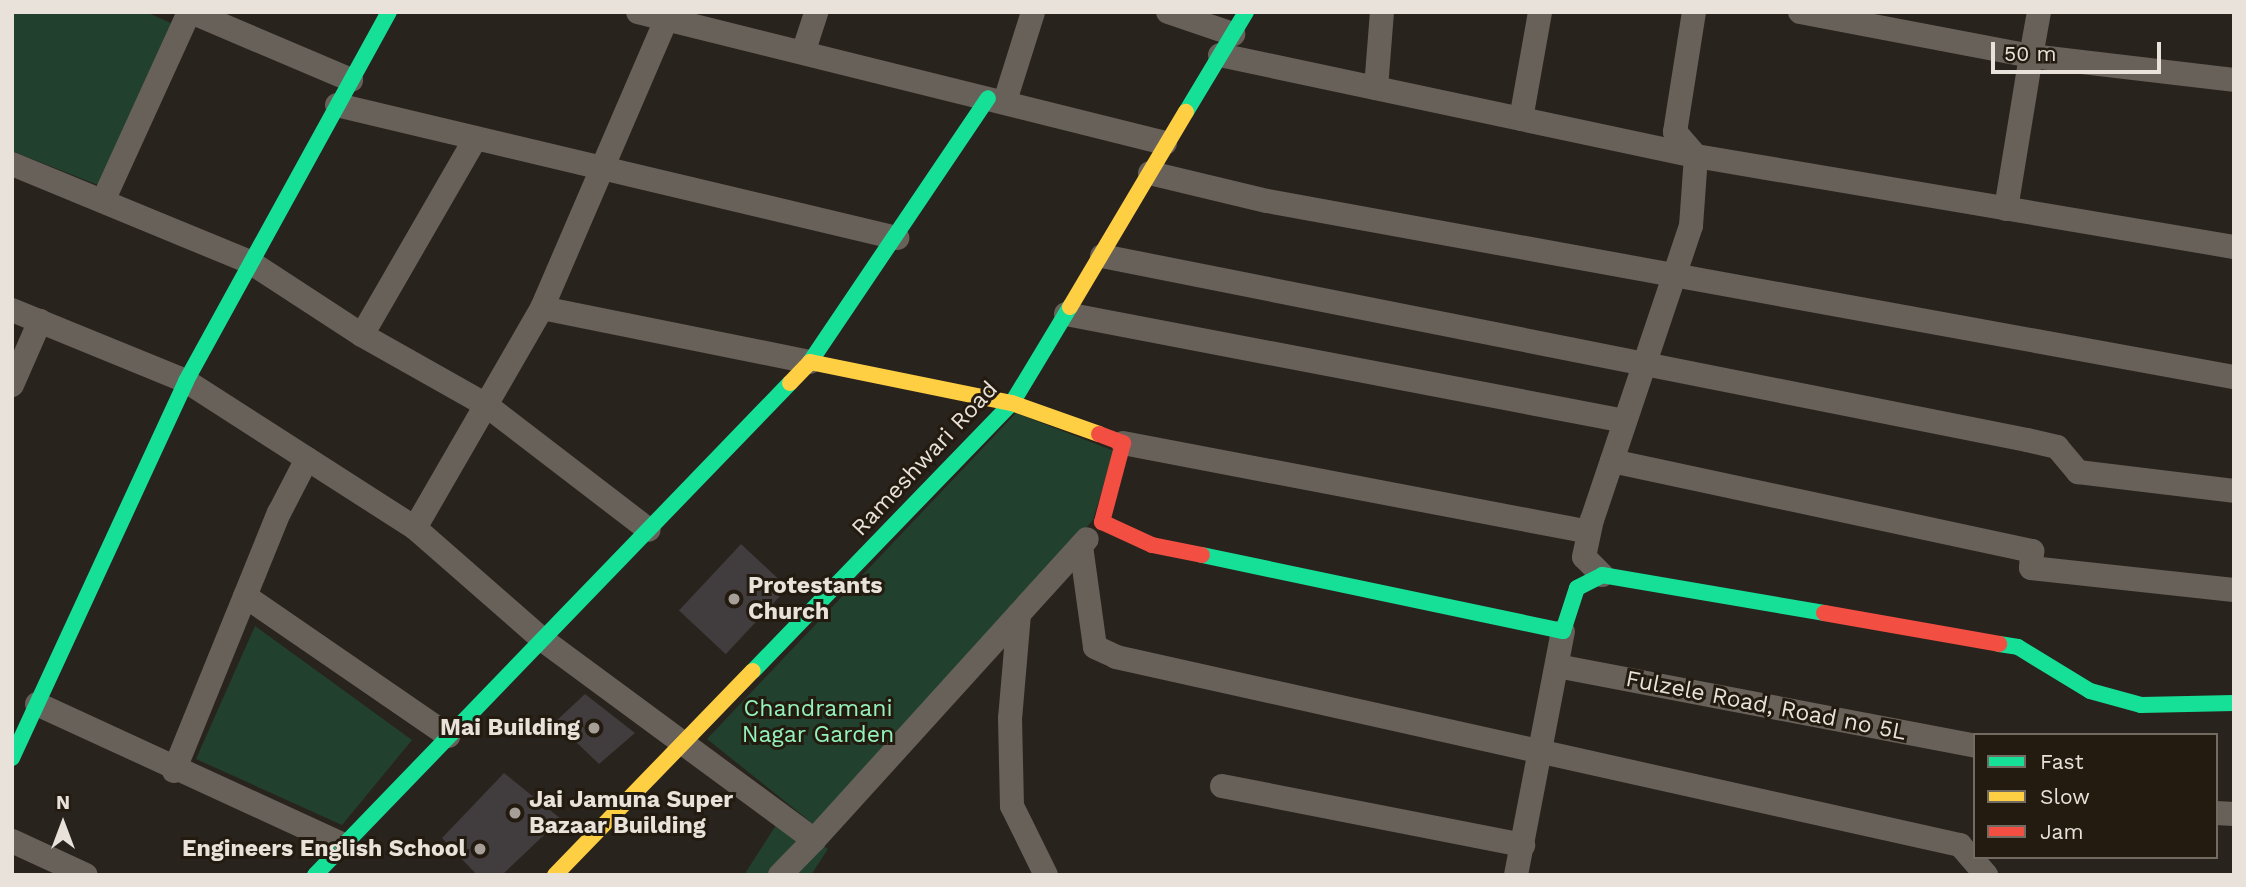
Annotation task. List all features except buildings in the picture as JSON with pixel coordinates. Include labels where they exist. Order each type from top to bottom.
[{"type":"street","points":[[103,201],[190,12],[351,80]]},
{"type":"street","points":[[12,758],[186,381],[388,12]]},
{"type":"street","points":[[638,12],[666,22],[804,50],[1165,143]]},
{"type":"street","points":[[804,50],[816,12]]},
{"type":"street","points":[[315,875],[810,362],[996,99],[1033,12]]},
{"type":"street","points":[[1168,12],[1226,45],[1377,88],[1696,156],[2234,247]]},
{"type":"street","name":"Rameshwari Road","points":[[555,875],[1012,403],[1102,256],[1165,143],[1246,12]]},
{"type":"street","points":[[1377,88],[1382,12]]},
{"type":"street","points":[[1521,119],[1541,12]]},
{"type":"street","points":[[1693,12],[1675,132],[1696,156],[1691,226],[1642,366],[1589,532],[1584,557],[1602,575],[2018,647],[2090,691],[2141,705],[2234,703]]},
{"type":"street","points":[[1800,12],[2031,56],[2234,80]]},
{"type":"street","points":[[2006,209],[2039,12]]},
{"type":"street","points":[[415,528],[542,308],[666,22]]},
{"type":"street","points":[[337,105],[897,238]]},
{"type":"street","points":[[362,335],[475,139]]},
{"type":"street","points":[[12,164],[250,262],[362,335],[486,405],[649,530]]},
{"type":"street","points":[[1150,173],[1267,201],[2234,377]]},
{"type":"street","points":[[1102,256],[1642,366],[2027,440],[2057,447],[2078,472],[2234,491]]},
{"type":"street","points":[[542,308],[1012,403],[1123,443],[1589,532]]},
{"type":"street","points":[[12,310],[186,381],[415,528],[543,640],[684,741],[814,840]]},
{"type":"street","points":[[1066,314],[1625,421]]},
{"type":"street","points":[[12,384],[40,321]]},
{"type":"street","points":[[780,875],[1102,522],[1123,443]]},
{"type":"street","points":[[174,771],[245,596],[307,459]]},
{"type":"street","points":[[1612,461],[2032,551],[2031,568],[2234,590]]},
{"type":"street","points":[[1102,522],[1152,545],[1563,631]]},
{"type":"street","points":[[1081,546],[1095,648],[1541,754],[1960,845],[1986,875]]},
{"type":"street","points":[[1520,874],[1563,631],[1577,589],[1602,575]]},
{"type":"street","points":[[245,596],[449,736]]},
{"type":"street","points":[[1019,614],[1010,718],[1012,806],[1046,875]]},
{"type":"street","name":"Fulzele Road, Road no 5L","points":[[1557,666],[1973,746]]},
{"type":"street","points":[[37,704],[174,771],[344,845]]},
{"type":"street","points":[[1222,786],[1523,845]]},
{"type":"street","points":[[12,841],[86,875]]},
{"type":"green space","points":[[12,12],[146,12],[171,23],[98,185],[12,151]]},
{"type":"green space","name":"Chandramani Nagar Garden","points":[[1016,413],[1114,451],[1093,520],[817,827],[707,739]]},
{"type":"green space","points":[[255,626],[412,740],[342,825],[196,759]]},
{"type":"green space","points":[[780,819],[828,849],[811,875],[744,875]]},
{"type":"traffic: fast","points":[[12,758],[186,381],[389,12]]},
{"type":"traffic: fast","points":[[1186,112],[1246,12]]},
{"type":"traffic: fast","points":[[810,362],[988,98]]},
{"type":"traffic: fast","points":[[753,671],[1012,403],[1070,307]]},
{"type":"traffic: fast","points":[[315,875],[790,383]]},
{"type":"traffic: fast","points":[[1202,555],[1563,631],[1577,588],[1602,575],[1824,613]]},
{"type":"traffic: fast","points":[[1999,644],[2018,647],[2090,691],[2141,705],[2234,703]]},
{"type":"traffic: slow","points":[[1070,307],[1186,112]]},
{"type":"traffic: slow","points":[[790,383],[810,362],[1012,403],[1099,434]]},
{"type":"traffic: slow","points":[[555,875],[753,671]]},
{"type":"traffic: jam","points":[[1099,434],[1123,443],[1102,522],[1152,545],[1202,555]]},
{"type":"traffic: jam","points":[[1824,613],[1999,644]]},
{"type":"place","name":"Protestants Church","points":[[734,599]]},
{"type":"place","name":"Mai Building","points":[[594,728]]},
{"type":"place","name":"Jai Jamuna Super Bazaar Building","points":[[515,813]]},
{"type":"place","name":"Engineers English School","points":[[480,849]]}]
